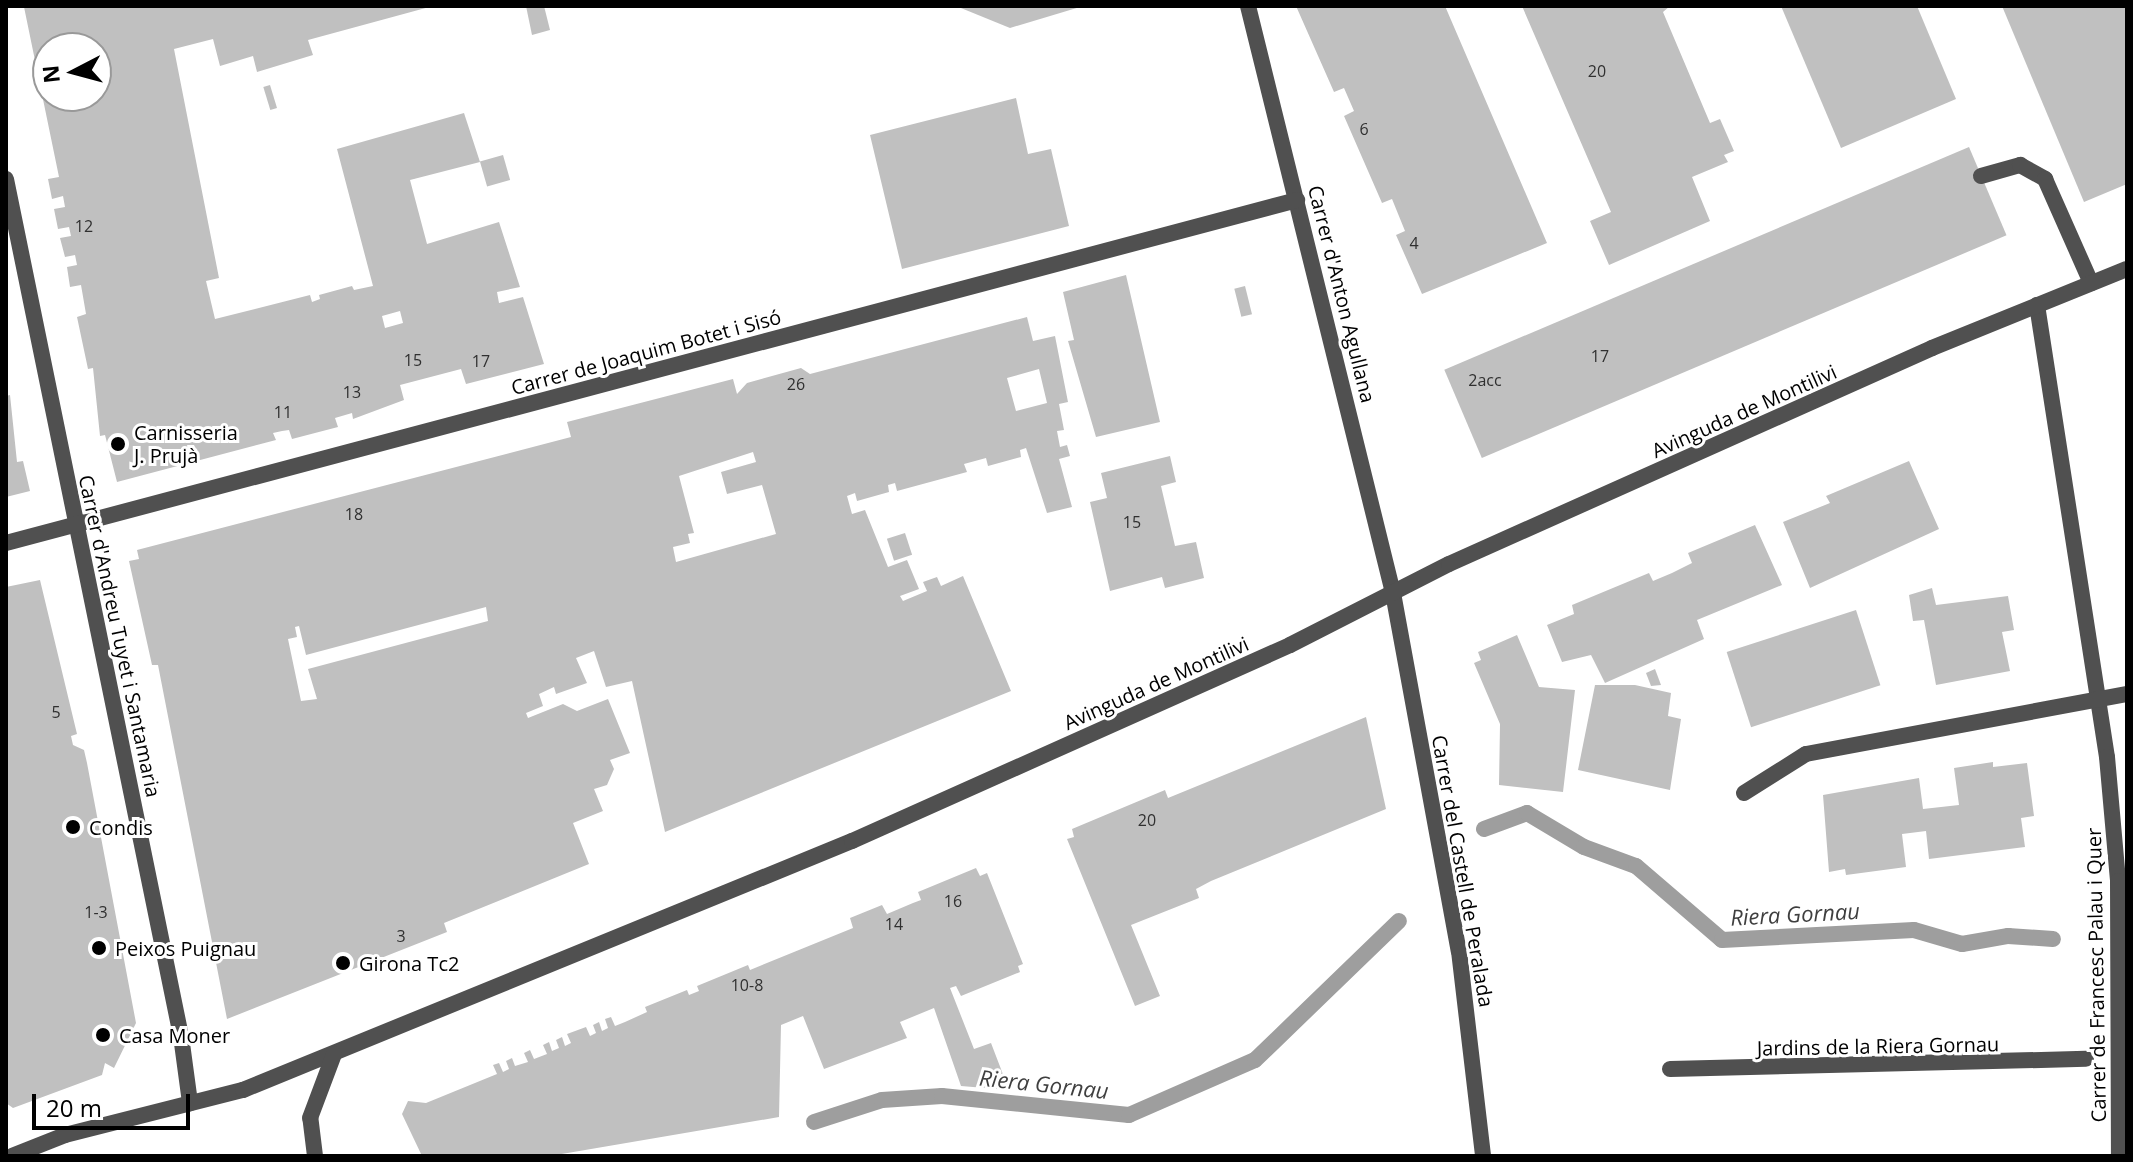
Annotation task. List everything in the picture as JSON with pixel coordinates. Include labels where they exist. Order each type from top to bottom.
[{"type":"street","name":"Carrer d'Anton Agullana","points":[[1248,6],[1393,593]]},
{"type":"street","points":[[1981,176],[2020,165],[2045,179],[2091,283]]},
{"type":"street","name":"Carrer d'Andreu Tuyet i Santamaria","points":[[6,179],[181,1036],[190,1103]]},
{"type":"street","name":"Carrer de Joaquim Botet i Sisó","points":[[6,543],[1297,200]]},
{"type":"street","name":"Avinguda de Montilivi","points":[[12,1156],[65,1135],[243,1090],[852,841],[1290,645],[1393,593],[2037,305],[2127,269]]},
{"type":"street","name":"Carrer de Francesc Palau i Quer","points":[[2037,305],[2101,698],[2122,881],[2119,1156]]},
{"type":"street","name":"Carrer del Castell de Peralada","points":[[1393,593],[1459,951],[1483,1156]]},
{"type":"street","points":[[1744,793],[1806,754],[2127,694]]},
{"type":"street","points":[[315,1156],[310,1118],[334,1054]]},
{"type":"street","name":"Jardins de la Riera Gornau","points":[[1670,1069],[2086,1059]]},
{"type":"building","points":[[433,6],[308,40],[313,55],[257,72],[253,56],[220,66],[213,39],[174,49],[219,278],[206,281],[215,319],[310,295],[312,302],[320,299],[319,295],[352,286],[354,290],[373,286],[337,149],[464,113],[480,162],[410,180],[427,244],[499,222],[520,287],[497,292],[499,303],[523,297],[544,364],[466,384],[461,369],[400,385],[404,400],[353,419],[352,413],[335,418],[338,427],[292,439],[289,430],[273,433],[276,440],[117,482],[105,435],[100,436],[93,368],[88,369],[77,317],[86,314],[81,285],[70,287],[67,267],[77,265],[75,255],[65,257],[60,238],[71,236],[69,227],[58,229],[54,209],[65,207],[63,196],[52,199],[48,179],[59,177],[46,112],[112,112],[112,32],[32,32],[32,46],[24,7]],"holes":[[[400,311],[403,323],[385,328],[382,316]]]},
{"type":"building","points":[[526,6],[544,6],[550,30],[532,35]]},
{"type":"building","points":[[956,6],[1080,6],[1080,7],[1010,28]]},
{"type":"building","points":[[1296,6],[1445,6],[1547,243],[1422,294],[1396,235],[1405,231],[1392,199],[1382,203],[1344,116],[1354,111],[1344,88],[1334,92]]},
{"type":"building","points":[[1522,6],[1670,6],[1663,12],[1710,123],[1720,119],[1734,151],[1724,155],[1728,162],[1692,177],[1710,221],[1609,265],[1590,221],[1611,212]]},
{"type":"building","points":[[1781,6],[1917,6],[1956,99],[1841,148]]},
{"type":"building","points":[[2002,6],[2127,6],[2127,184],[2084,202]]},
{"type":"building","points":[[270,85],[277,108],[270,110],[263,87]]},
{"type":"building","points":[[1016,98],[1028,154],[1051,149],[1069,226],[902,269],[870,135]]},
{"type":"building","points":[[1969,147],[2007,235],[1482,458],[1444,370]]},
{"type":"building","points":[[503,155],[510,180],[487,187],[480,162]]},
{"type":"building","points":[[1126,275],[1160,422],[1096,437],[1068,341],[1074,340],[1063,292]]},
{"type":"building","points":[[1245,286],[1252,314],[1241,317],[1234,289]]},
{"type":"building","points":[[1027,317],[1033,341],[1055,336],[1068,402],[1059,404],[1064,430],[1057,431],[1060,447],[1067,445],[1070,456],[1059,459],[1072,507],[1047,513],[1026,448],[1020,450],[1021,457],[988,466],[986,458],[964,464],[967,472],[897,491],[895,483],[888,485],[889,492],[857,501],[855,493],[847,496],[852,514],[865,510],[888,567],[907,560],[919,589],[900,596],[903,601],[927,591],[923,582],[937,577],[941,586],[963,576],[1011,691],[665,832],[632,681],[606,687],[594,651],[576,658],[587,683],[556,694],[554,687],[539,694],[543,706],[526,713],[528,718],[563,704],[577,711],[608,699],[630,753],[610,760],[614,769],[607,785],[594,789],[603,811],[573,823],[589,864],[444,923],[447,932],[227,1019],[158,665],[152,665],[129,561],[139,559],[137,550],[571,437],[567,422],[733,379],[737,394],[747,383],[801,368],[810,374]],"holes":[[[1039,369],[1047,403],[1016,411],[1007,378]],[[753,452],[756,462],[721,472],[727,494],[762,485],[776,534],[676,562],[673,547],[690,543],[688,534],[694,533],[679,476]],[[486,607],[488,621],[308,669],[317,699],[301,701],[288,639],[297,637],[295,627],[299,626],[306,655]]]},
{"type":"building","points":[[10,395],[17,462],[23,461],[30,491],[6,497],[6,396]]},
{"type":"building","points":[[1170,456],[1176,482],[1161,486],[1175,546],[1196,542],[1204,578],[1165,588],[1162,577],[1110,591],[1090,502],[1107,498],[1101,473]]},
{"type":"building","points":[[1909,461],[1939,529],[1810,588],[1783,522],[1830,503],[1826,496]]},
{"type":"building","points":[[1755,525],[1782,585],[1697,620],[1704,639],[1605,683],[1591,655],[1562,662],[1547,625],[1574,614],[1572,605],[1649,573],[1653,581],[1672,573],[1692,563],[1688,553]]},
{"type":"building","points":[[905,533],[912,555],[894,561],[887,539]]},
{"type":"building","points":[[40,580],[77,734],[71,736],[73,745],[84,750],[87,763],[136,1023],[114,1068],[105,1063],[102,1075],[13,1108],[6,1103],[6,587]]},
{"type":"building","points":[[1932,588],[1936,605],[2008,596],[2014,630],[2002,632],[2010,671],[1936,685],[1924,620],[1913,621],[1909,595]]},
{"type":"building","points":[[1856,610],[1880,685],[1751,727],[1727,652]]},
{"type":"building","points":[[1517,635],[1539,687],[1575,690],[1563,792],[1499,785],[1500,724],[1474,663],[1481,660],[1478,652]]},
{"type":"building","points":[[1655,669],[1661,685],[1651,686],[1646,673]]},
{"type":"building","points":[[1595,685],[1635,685],[1671,693],[1668,716],[1681,719],[1670,790],[1578,770]]},
{"type":"building","points":[[1366,717],[1386,809],[1211,881],[1196,889],[1199,898],[1131,925],[1160,996],[1135,1006],[1067,839],[1074,837],[1072,829],[1165,790],[1168,798]]},
{"type":"building","points":[[1993,762],[1993,767],[2027,763],[2034,816],[2021,818],[2025,847],[1929,859],[1926,831],[1902,834],[1906,867],[1846,875],[1845,869],[1829,872],[1823,795],[1919,778],[1923,809],[1959,805],[1954,768]]},
{"type":"building","points":[[976,868],[980,876],[987,873],[1023,964],[1018,966],[1020,972],[961,996],[956,986],[950,988],[974,1049],[991,1043],[1009,1090],[961,1086],[934,1008],[900,1022],[907,1038],[824,1069],[803,1016],[781,1025],[779,1117],[550,1156],[422,1156],[402,1114],[408,1101],[426,1103],[497,1074],[493,1065],[499,1063],[503,1072],[509,1069],[506,1061],[512,1058],[515,1066],[528,1062],[524,1053],[530,1050],[534,1059],[547,1054],[543,1045],[549,1042],[552,1051],[559,1048],[556,1040],[562,1037],[565,1046],[571,1043],[567,1034],[586,1027],[590,1036],[596,1033],[593,1025],[599,1022],[602,1031],[608,1028],[605,1019],[611,1017],[615,1026],[625,1022],[647,1012],[645,1007],[687,990],[689,995],[699,991],[697,986],[748,965],[750,970],[853,928],[850,918],[882,905],[887,914],[921,900],[918,892]]},
{"type":"waterway","name":"Riera Gornau","points":[[1484,829],[1527,813],[1584,847],[1636,866],[1722,940],[1914,930],[1962,944],[2008,936],[2053,939]]},
{"type":"waterway","name":"Riera Gornau","points":[[814,1122],[882,1100],[942,1096],[1129,1115],[1255,1060],[1399,921]]},
{"type":"place","name":"Carnisseria J. Prujà","points":[[118,444]]},
{"type":"place","name":"Condis","points":[[73,827]]},
{"type":"place","name":"Peixos Puignau","points":[[99,948]]},
{"type":"place","name":"Girona Tc2","points":[[343,963]]},
{"type":"place","name":"Casa Moner","points":[[103,1035]]}]
